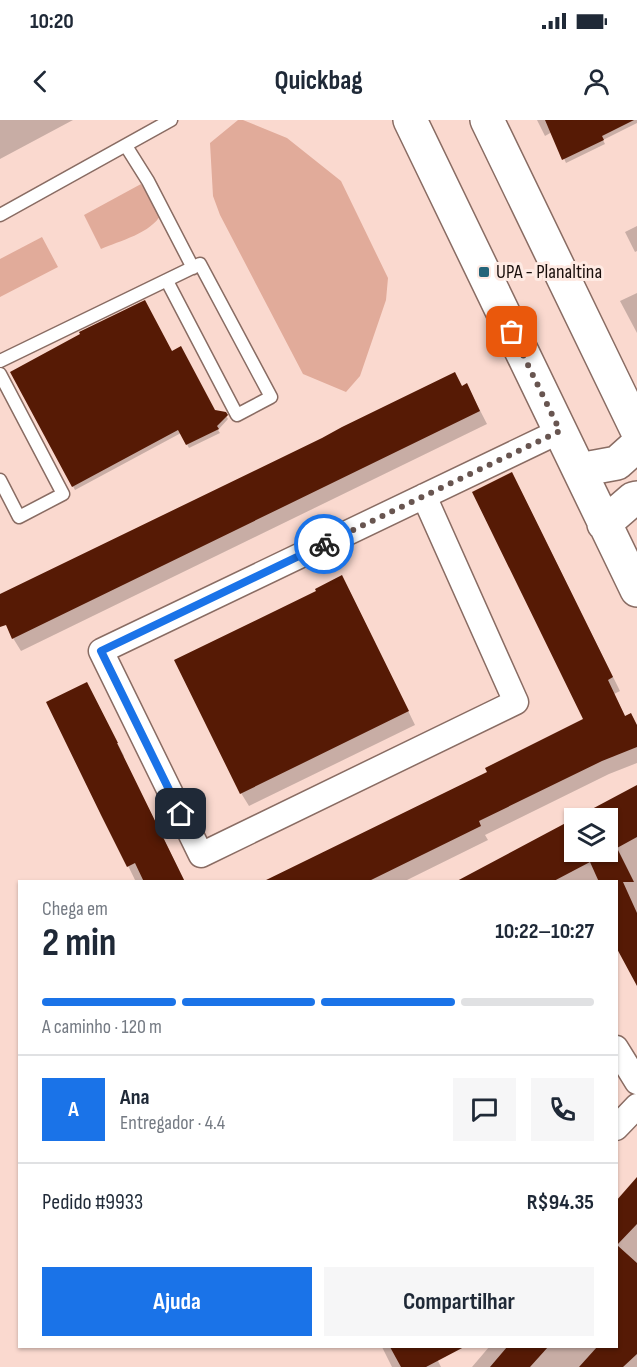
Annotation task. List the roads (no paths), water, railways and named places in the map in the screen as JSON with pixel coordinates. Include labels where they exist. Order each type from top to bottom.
[{"type":"street","points":[[410,120],[637,590]]},
{"type":"street","points":[[487,120],[637,430]]},
{"type":"street","points":[[424,496],[516,702],[201,855],[101,651],[424,496],[560,431]]},
{"type":"street","points":[[579,470],[617,463],[637,445]]},
{"type":"street","points":[[604,524],[637,498]]},
{"type":"street","points":[[618,1051],[637,1082]]},
{"type":"street","points":[[618,1126],[637,1106]]},
{"type":"lane","points":[[0,215],[171,120]]},
{"type":"lane","points":[[126,146],[148,181],[194,268]]},
{"type":"lane","points":[[0,361],[201,264],[271,397],[237,415],[167,281]]},
{"type":"lane","points":[[0,374],[63,494],[19,517],[0,480]]},
{"type":"place","name":"UPA - Planaltina","points":[[484,272]]}]
